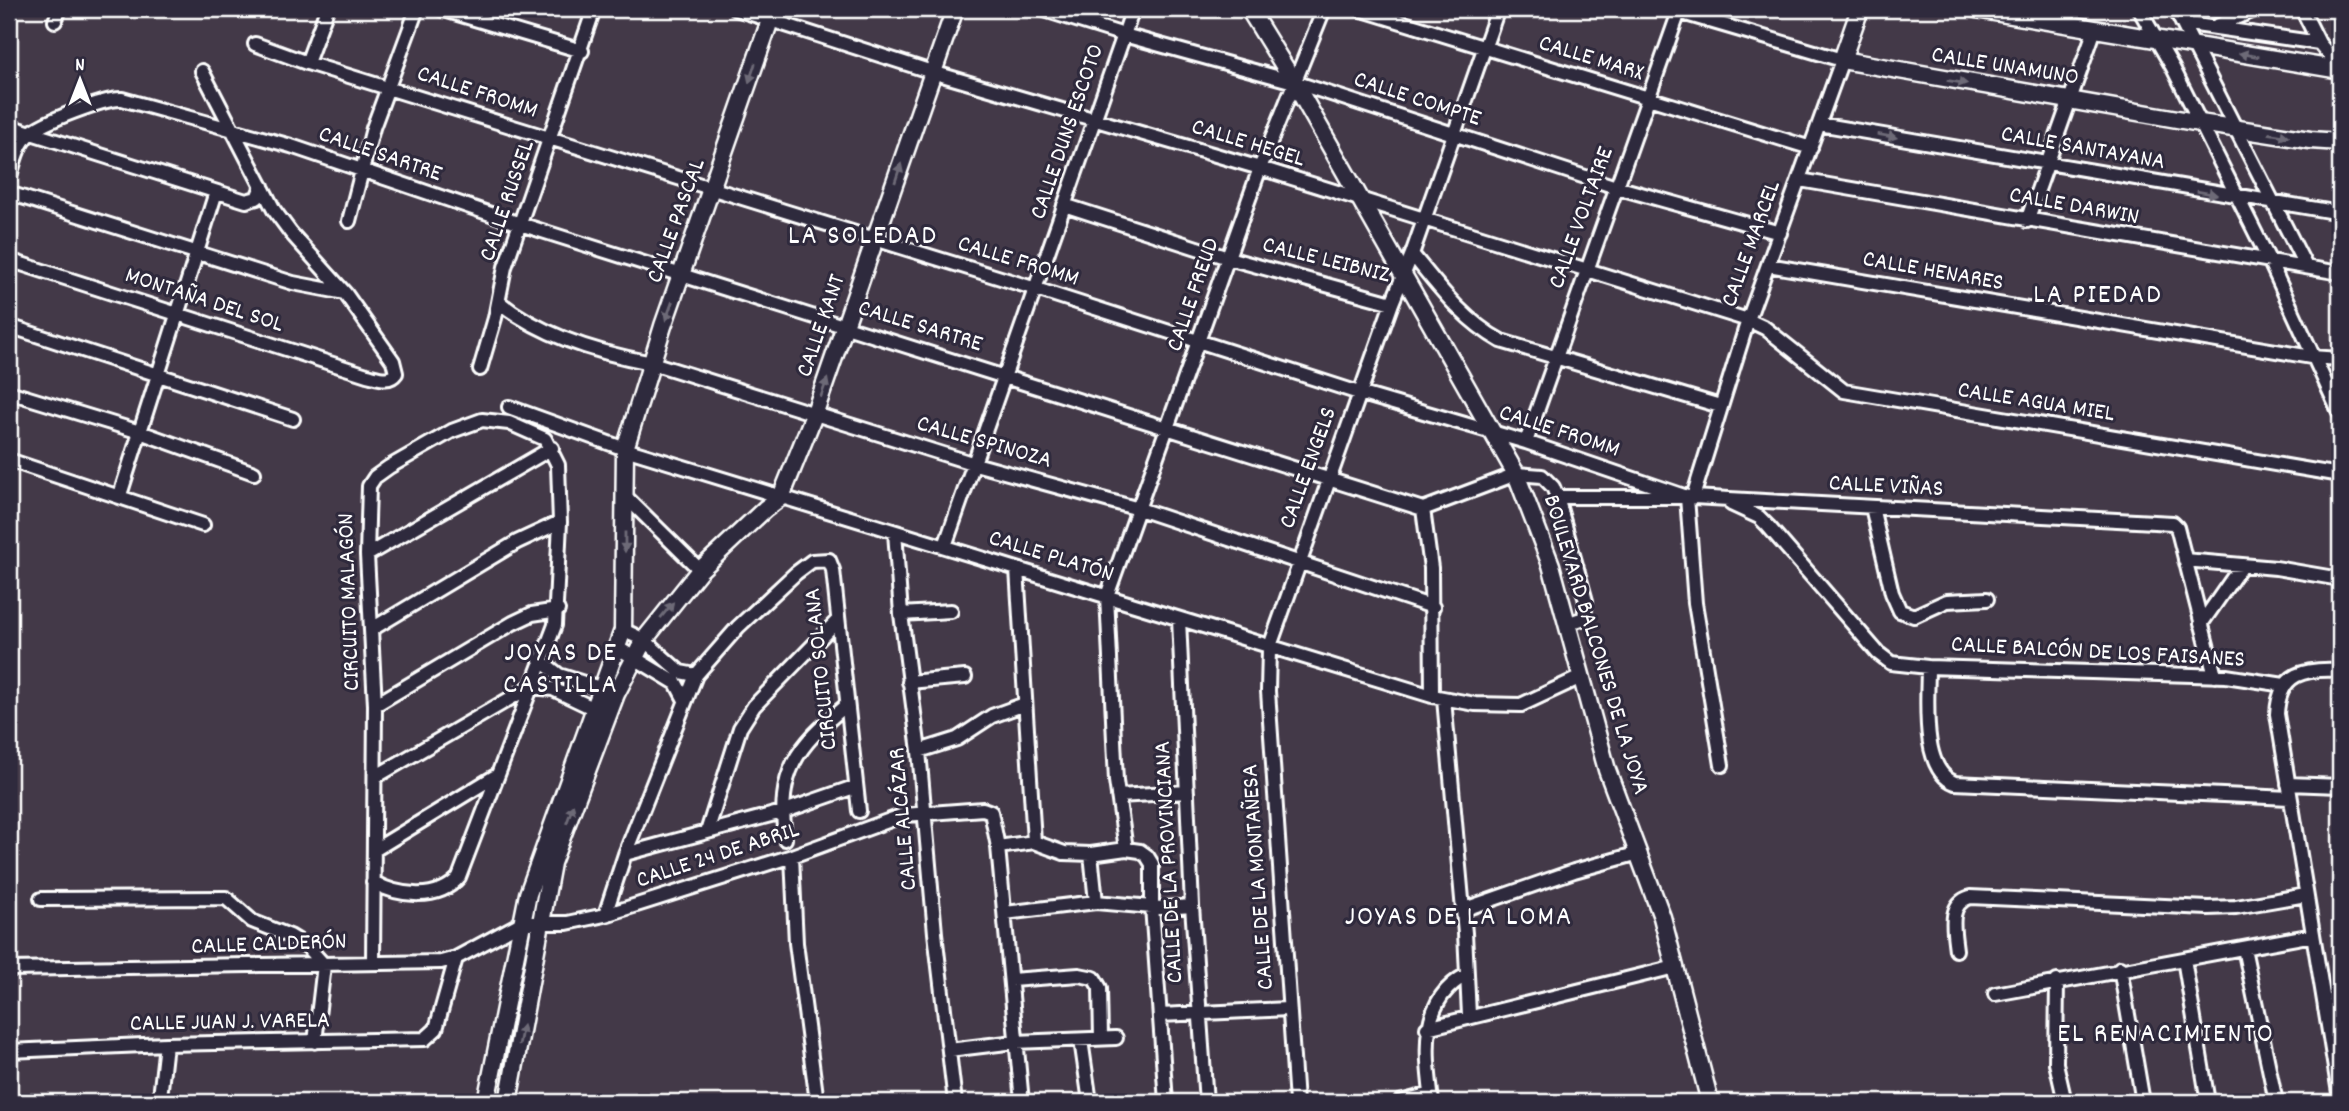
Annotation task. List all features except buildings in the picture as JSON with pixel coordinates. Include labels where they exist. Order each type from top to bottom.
[{"type":"street","points":[[307,63],[327,9]]},
{"type":"street","points":[[349,221],[373,128],[417,9]]},
{"type":"street","points":[[441,9],[582,51]]},
{"type":"street","name":"CALLE RUSSEL","points":[[480,369],[499,302],[505,267],[552,138],[594,9]]},
{"type":"street","name":"CALLE HEGEL","points":[[736,9],[772,14],[932,72],[1260,168],[1748,320]]},
{"type":"street","name":"CALLE KANT","points":[[781,497],[846,327],[955,9]]},
{"type":"street","name":"CALLE COMPTE","points":[[1041,9],[1294,82],[1616,187],[1780,233]]},
{"type":"street","name":"CALLE DUNS ESCOTO","points":[[945,547],[1133,9]]},
{"type":"street","name":"BOULEVARD BALCONES DE LA JOYA","points":[[1249,9],[1294,82],[1517,474],[1551,565],[1607,770],[1639,853],[1675,967],[1710,1102]]},
{"type":"street","name":"CALLE FREUD","points":[[1107,596],[1260,168],[1294,82],[1308,56],[1324,9]]},
{"type":"street","name":"CALLE MARX","points":[[1359,9],[1811,148]]},
{"type":"street","points":[[1412,254],[1456,135],[1498,9]]},
{"type":"street","name":"CALLE MARCEL","points":[[1690,497],[1748,320],[1860,9]]},
{"type":"street","points":[[1976,9],[2340,69]]},
{"type":"street","points":[[2139,9],[2270,262],[2311,357],[2340,414]]},
{"type":"street","points":[[2175,9],[2306,267]]},
{"type":"street","points":[[2215,27],[2257,9]]},
{"type":"street","points":[[2302,9],[2319,43],[2340,69]]},
{"type":"street","name":"CALLE UNAMUNO","points":[[1676,10],[1842,60],[2200,123],[2338,143]]},
{"type":"street","name":"CALLE VOLTAIRE","points":[[1527,442],[1555,356],[1648,98],[1676,10]]},
{"type":"street","name":"CALLE PASCAL","points":[[609,691],[623,630],[625,449],[772,14]]},
{"type":"street","points":[[2182,23],[2319,43]]},
{"type":"street","points":[[2027,220],[2067,100],[2095,30]]},
{"type":"street","name":"CALLE FROMM","points":[[255,44],[307,63],[552,138],[713,191],[1036,289],[1359,393],[1527,442],[1690,497]]},
{"type":"street","points":[[202,71],[236,131],[262,186],[291,233],[345,293]]},
{"type":"street","name":"CALLE SARTRE","points":[[30,132],[110,98],[140,102],[1423,509]]},
{"type":"street","name":"CALLE SANTAYANA","points":[[1819,124],[2236,198],[2340,213]]},
{"type":"street","points":[[9,126],[246,201],[257,198],[262,186]]},
{"type":"street","points":[[9,179],[21,144],[30,132]]},
{"type":"street","name":"CALLE DARWIN","points":[[1800,180],[2340,273]]},
{"type":"street","points":[[120,495],[216,192]]},
{"type":"street","points":[[9,193],[302,285],[345,293]]},
{"type":"street","name":"CALLE LEIBNIZ","points":[[1064,205],[1228,258],[1392,303],[1412,254]]},
{"type":"street","name":"CALLE LEIBNIZ","points":[[1412,254],[1458,310],[1479,328],[1501,341],[1720,406]]},
{"type":"street","name":"MONTAÑA DEL SOL","points":[[9,260],[387,379],[396,373],[393,361],[345,293]]},
{"type":"street","name":"CALLE HENARES","points":[[1768,265],[2311,357],[2340,359]]},
{"type":"street","name":"CALLE SPINOZA","points":[[499,302],[523,320],[600,352],[652,363],[975,464],[1139,509],[1297,564],[1433,607]]},
{"type":"street","name":"CALLE ENGELS","points":[[1269,649],[1327,478],[1392,303]]},
{"type":"street","name":"CALLE SPINOZA","points":[[495,318],[523,320]]},
{"type":"street","name":"CALLE AGUA MIEL","points":[[1748,320],[1765,328],[1844,391],[2340,475]]},
{"type":"street","points":[[9,326],[293,419]]},
{"type":"street","points":[[9,392],[140,432],[254,473]]},
{"type":"street","name":"CALLE PLATÓN","points":[[509,407],[625,449],[1107,596],[1269,649],[1438,697],[1499,707],[1521,705],[1581,677]]},
{"type":"street","name":"CIRCUITO MALAGÓN","points":[[373,963],[373,882],[376,849],[375,705],[367,555],[369,486],[375,477],[452,430],[482,420],[509,423],[528,430],[545,439],[552,448]]},
{"type":"street","points":[[367,555],[552,448],[558,465],[561,522],[558,610],[494,777],[464,868],[450,888],[425,894],[395,891],[373,882]]},
{"type":"street","points":[[9,460],[203,525]]},
{"type":"street","points":[[1469,1016],[1462,910],[1438,697],[1429,538],[1423,509],[1517,474],[1542,476],[1553,487],[1557,497],[1587,608],[1584,618],[1567,624]]},
{"type":"street","points":[[625,496],[700,570]]},
{"type":"street","points":[[486,1102],[528,894],[609,691],[644,640],[700,570],[781,497]]},
{"type":"street","name":"CALLE VIÑAS","points":[[1557,497],[1690,497],[2170,522],[2177,527],[2215,676]]},
{"type":"street","points":[[1690,497],[1695,603],[1722,765]]},
{"type":"street","name":"CALLE BALCÓN DE LOS FAISANES","points":[[1720,500],[1759,517],[1878,653],[1891,663],[1928,667],[2215,676],[2284,685]]},
{"type":"street","points":[[1871,507],[1892,593],[1900,611],[1910,617],[1947,601],[1987,600]]},
{"type":"street","points":[[372,629],[517,542],[561,522]]},
{"type":"street","name":"CALLE ALCÁZAR","points":[[895,531],[901,614],[919,751],[955,1102]]},
{"type":"street","name":"CIRCUITO SOLANA","points":[[605,915],[625,854],[696,675],[738,627],[811,561],[825,558],[831,564],[854,787],[859,811]]},
{"type":"street","points":[[2185,560],[2340,579]]},
{"type":"street","points":[[2201,624],[2242,565]]},
{"type":"street","points":[[1017,569],[1034,842]]},
{"type":"street","points":[[1107,596],[1118,796],[1126,849]]},
{"type":"street","points":[[375,705],[513,623],[532,614],[558,610]]},
{"type":"street","points":[[901,614],[951,611]]},
{"type":"street","name":"CALLE DE LA PROVINCIANA","points":[[1179,619],[1192,906],[1206,1102]]},
{"type":"street","points":[[707,832],[740,727],[754,706],[836,622]]},
{"type":"street","points":[[623,630],[644,640],[680,672],[696,675]]},
{"type":"street","points":[[618,649],[676,683],[685,700]]},
{"type":"street","name":"CALLE DE LA MONTAÑESA","points":[[1269,649],[1268,691],[1296,1102]]},
{"type":"street","points":[[540,660],[559,675],[609,691]]},
{"type":"street","points":[[1928,667],[1931,749],[1944,777],[1955,783],[2290,798]]},
{"type":"street","points":[[2340,670],[2306,670],[2284,685],[2277,714],[2340,1099]]},
{"type":"street","points":[[909,682],[965,677]]},
{"type":"street","points":[[375,777],[530,687],[553,688],[600,712]]},
{"type":"street","points":[[919,751],[957,739],[992,716],[1025,704]]},
{"type":"street","points":[[785,839],[782,812],[786,783],[801,747],[811,734],[845,706]]},
{"type":"street","points":[[508,1102],[552,863],[600,712]]},
{"type":"street","points":[[376,849],[494,777]]},
{"type":"street","points":[[2288,784],[2340,786]]},
{"type":"street","points":[[625,854],[782,812],[854,787]]},
{"type":"street","points":[[1118,796],[1186,792]]},
{"type":"street","points":[[925,815],[976,809],[991,812],[998,846],[1022,1102]]},
{"type":"street","name":"CALLE 24 DE ABRIL","points":[[521,923],[567,923],[605,915],[792,856],[888,820],[904,815],[925,815]]},
{"type":"street","points":[[998,846],[1034,842],[1064,853],[1091,855],[1126,849],[1140,851],[1152,864],[1152,906],[1166,1102]]},
{"type":"street","points":[[1462,910],[1574,871],[1639,853]]},
{"type":"street","points":[[1091,855],[1096,902]]},
{"type":"street","points":[[792,856],[796,943],[817,1102]]},
{"type":"street","points":[[1956,950],[1953,918],[1957,906],[1964,899],[1977,897],[2208,908],[2236,907],[2306,895]]},
{"type":"street","points":[[41,899],[226,898],[252,921],[290,936],[308,947],[324,965],[315,1042]]},
{"type":"street","points":[[1005,913],[1096,902],[1192,906]]},
{"type":"street","name":"CALLE CALDERÓN","points":[[9,969],[425,963],[456,958],[521,923]]},
{"type":"street","points":[[1995,994],[2120,968],[2313,935]]},
{"type":"street","points":[[2244,948],[2276,1102]]},
{"type":"street","name":"CALLE JUAN J. VARELA","points":[[9,1051],[166,1044],[425,1039],[434,1034],[456,958]]},
{"type":"street","points":[[2184,959],[2208,1102]]},
{"type":"street","points":[[1427,1028],[1675,967]]},
{"type":"street","points":[[2120,968],[2143,1102]]},
{"type":"street","points":[[1011,980],[1088,975],[1100,988],[1101,1038]]},
{"type":"street","points":[[1400,1102],[1432,1098],[1427,1028],[1435,1006],[1453,984],[1466,975]]},
{"type":"street","points":[[2057,981],[2056,1063],[2065,1102]]},
{"type":"street","points":[[1160,1015],[1288,1009]]},
{"type":"street","points":[[2325,1009],[2340,1010]]},
{"type":"street","points":[[949,1050],[1015,1042],[1116,1038]]},
{"type":"street","points":[[1081,1040],[1090,1102]]},
{"type":"street","points":[[160,1097],[166,1044]]},
{"type":"district","name":"LA SOLEDAD","points":[[863,238]]},
{"type":"district","name":"LA PIEDAD","points":[[2098,297]]},
{"type":"district","name":"JOYAS DE CASTILLA","points":[[561,671]]},
{"type":"district","name":"JOYAS DE LA LOMA","points":[[1459,919]]},
{"type":"district","name":"EL RENACIMIENTO","points":[[2166,1036]]}]
